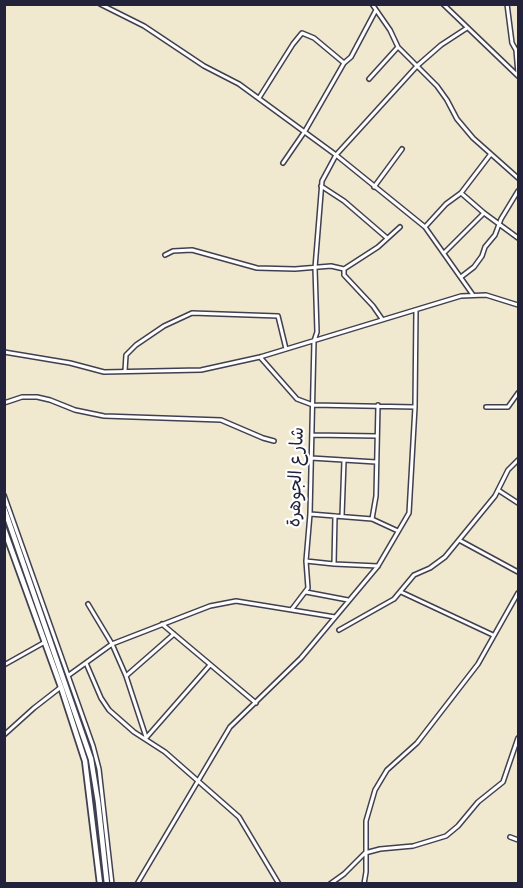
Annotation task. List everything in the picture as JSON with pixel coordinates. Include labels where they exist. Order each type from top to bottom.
[{"type":"main road","points":[[4,508],[91,759],[107,884]]},
{"type":"main road","points":[[4,529],[85,761],[100,884]]},
{"type":"street","points":[[100,4],[144,27],[259,98],[336,154],[425,227],[473,295]]},
{"type":"street","points":[[372,4],[398,47],[437,86],[457,119],[490,155],[519,178]]},
{"type":"street","points":[[443,4],[518,76]]},
{"type":"street","points":[[507,4],[512,43],[517,50],[518,76]]},
{"type":"street","points":[[283,163],[344,63],[351,57],[376,10]]},
{"type":"street","points":[[387,238],[344,201],[321,186],[336,154],[417,66],[441,45],[467,28]]},
{"type":"street","points":[[259,98],[302,33],[314,38],[344,63]]},
{"type":"street","points":[[369,79],[398,47]]},
{"type":"street","points":[[374,187],[402,149]]},
{"type":"street","points":[[425,227],[446,204],[461,193],[490,155]]},
{"type":"street","name":"شارع الجوهرة","points":[[306,592],[308,588],[306,561],[310,514],[314,341],[317,333],[315,268],[321,186]]},
{"type":"street","points":[[460,277],[474,267],[482,256],[519,190]]},
{"type":"street","points":[[461,193],[519,238]]},
{"type":"street","points":[[444,253],[484,213]]},
{"type":"street","points":[[165,255],[173,251],[192,249],[256,268],[331,266],[344,269],[367,255],[400,227]]},
{"type":"street","points":[[344,269],[345,275],[373,306],[382,320]]},
{"type":"street","points":[[4,352],[70,363],[99,372],[201,370],[260,357],[473,295],[519,305]]},
{"type":"street","points":[[137,884],[230,727],[301,658],[349,601],[378,566],[409,513],[415,407],[416,310]]},
{"type":"street","points":[[125,371],[126,354],[136,345],[164,326],[192,313],[278,316],[286,349]]},
{"type":"street","points":[[260,357],[297,399],[313,405],[415,407]]},
{"type":"street","points":[[486,407],[508,408],[519,393]]},
{"type":"street","points":[[4,403],[22,397],[37,397],[75,410],[104,416],[221,420],[274,441]]},
{"type":"street","points":[[372,519],[376,496],[378,405]]},
{"type":"street","points":[[312,435],[377,436]]},
{"type":"street","points":[[311,458],[376,462]]},
{"type":"street","points":[[342,516],[344,460]]},
{"type":"street","points":[[339,630],[384,605],[401,592],[414,575],[440,561],[495,496],[508,470],[519,460]]},
{"type":"street","points":[[498,490],[519,503]]},
{"type":"street","points":[[4,495],[69,675],[99,769],[112,884]]},
{"type":"street","points":[[310,514],[372,519],[398,532]]},
{"type":"street","points":[[334,516],[334,564]]},
{"type":"street","points":[[459,540],[519,572]]},
{"type":"street","points":[[306,561],[378,566]]},
{"type":"street","points":[[292,609],[306,592],[349,601]]},
{"type":"street","points":[[401,592],[493,635]]},
{"type":"street","points":[[364,884],[366,821],[375,790],[387,770],[417,743],[478,664],[519,593]]},
{"type":"street","points":[[69,675],[112,644],[210,606],[236,601],[335,617]]},
{"type":"street","points":[[88,604],[112,644],[126,676],[146,738]]},
{"type":"street","points":[[162,624],[256,703]]},
{"type":"street","points":[[126,676],[174,634]]},
{"type":"street","points":[[4,665],[45,642]]},
{"type":"street","points":[[86,663],[101,698],[109,710],[134,732],[146,738],[239,817],[279,884]]},
{"type":"street","points":[[146,738],[211,665]]},
{"type":"street","points":[[4,735],[61,687]]},
{"type":"street","points":[[330,884],[365,853],[413,846],[446,836],[458,826],[478,802],[503,782],[519,738]]},
{"type":"street","points":[[510,837],[519,840]]}]
